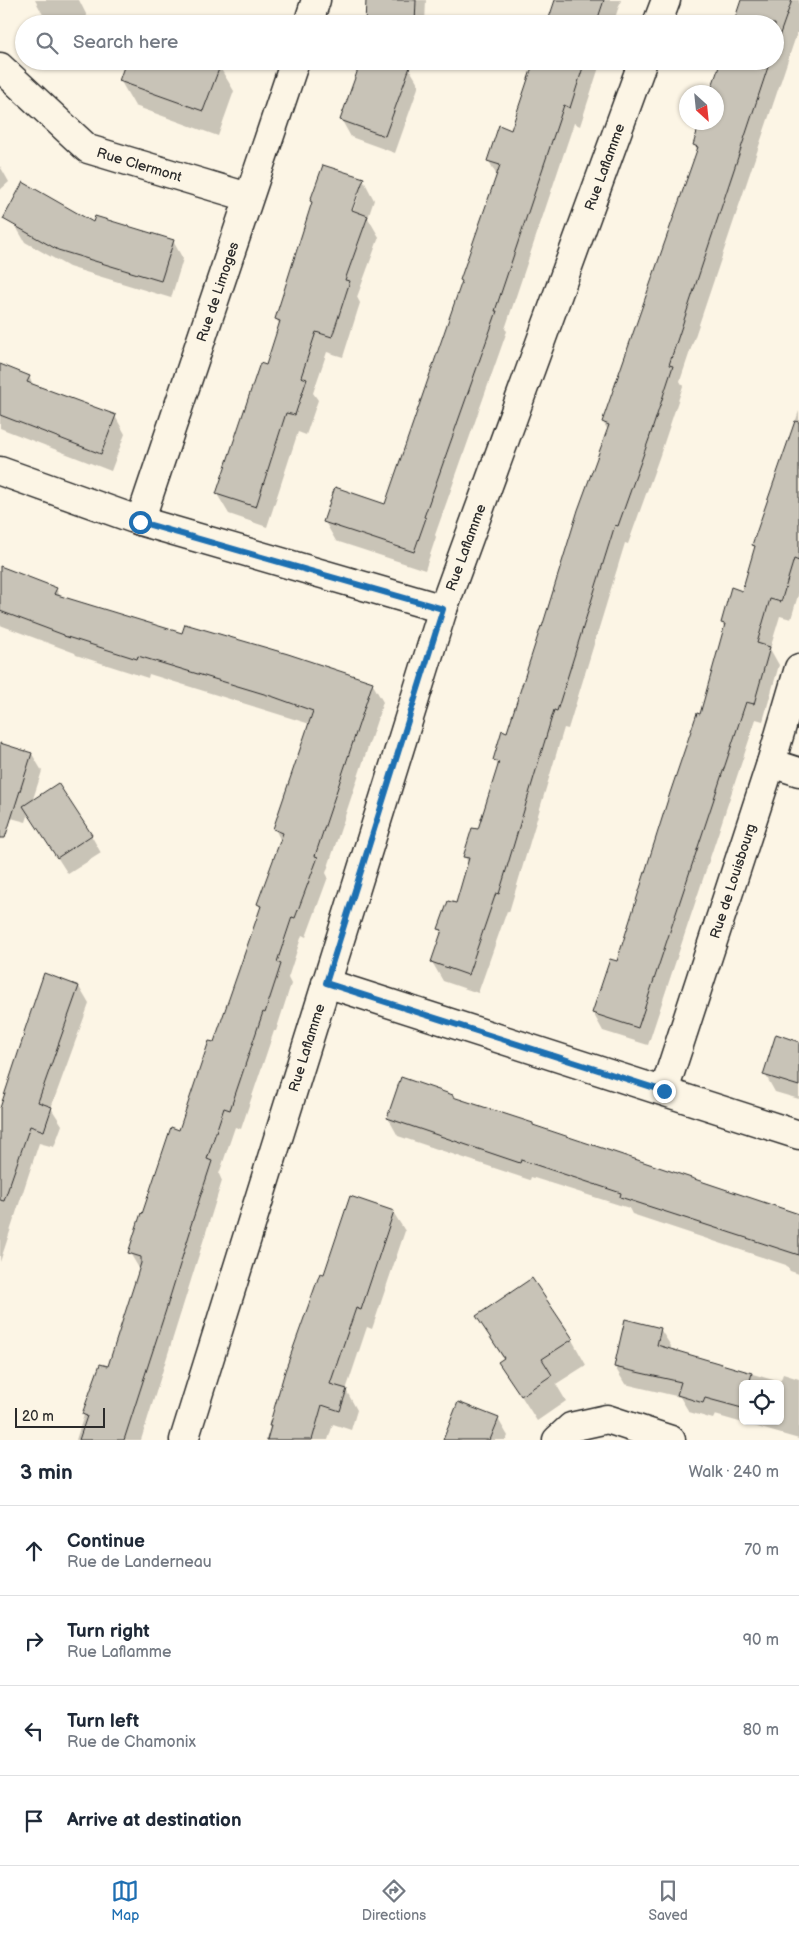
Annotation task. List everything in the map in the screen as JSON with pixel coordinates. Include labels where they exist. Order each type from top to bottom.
[{"type":"street","points":[[311,15],[316,0]]},
{"type":"street","points":[[660,15],[666,0]]},
{"type":"street","name":"Rue Clermont","points":[[0,67],[88,149],[248,197]]},
{"type":"street","name":"Rue de Limoges","points":[[140,522],[292,70]]},
{"type":"street","name":"Rue Laflamme","points":[[184,1440],[443,609],[641,70]]},
{"type":"street","points":[[0,471],[140,522],[443,609]]},
{"type":"street","name":"Rue de Louisbourg","points":[[664,1091],[771,763],[799,668]]},
{"type":"street","points":[[771,763],[799,772]]},
{"type":"street","points":[[326,983],[799,1135]]},
{"type":"street","points":[[557,1440],[571,1427],[607,1420],[671,1440]]},
{"type":"building","points":[[366,0],[416,0],[415,15],[365,15]]},
{"type":"building","points":[[555,0],[604,0],[599,15],[550,15]]},
{"type":"building","points":[[741,0],[792,0],[784,23],[784,15],[736,15]]},
{"type":"building","points":[[123,70],[219,70],[203,111],[119,81]]},
{"type":"building","points":[[358,70],[409,70],[385,136],[340,120]]},
{"type":"building","points":[[531,70],[582,70],[570,108],[564,105],[495,311],[497,311],[424,517],[426,518],[414,552],[323,522],[335,487],[385,504],[500,165],[487,161],[499,125],[511,130]]},
{"type":"building","points":[[718,70],[767,70],[669,365],[673,366],[649,439],[618,526],[615,525],[557,711],[554,710],[499,894],[496,893],[468,975],[431,962],[442,930],[438,929],[448,901],[456,903],[469,858],[463,857],[472,828],[478,829],[499,762],[493,760],[502,730],[507,732],[578,510],[609,425],[602,422],[698,147],[693,145],[698,130],[724,130],[724,85],[712,85]]},
{"type":"building","points":[[323,165],[364,178],[352,210],[368,216],[345,280],[350,281],[332,337],[316,332],[301,377],[307,379],[295,415],[286,413],[256,507],[216,494],[260,363],[266,365],[280,321],[275,319],[312,202],[310,201]]},
{"type":"building","points":[[23,182],[93,222],[95,216],[174,240],[161,281],[58,250],[3,219]]},
{"type":"building","points":[[0,364],[30,376],[27,382],[116,415],[101,454],[0,415]]},
{"type":"building","points":[[795,421],[799,422],[799,561],[794,559],[781,602],[770,599],[757,643],[770,647],[754,704],[746,702],[638,1028],[592,1013],[610,959],[617,961],[670,793],[697,713],[700,714],[725,624],[721,623],[731,587],[742,591],[755,546],[752,545]]},
{"type":"building","points":[[0,566],[57,588],[54,594],[182,633],[185,624],[288,654],[373,682],[315,856],[318,857],[295,918],[292,917],[277,962],[281,964],[265,1013],[263,1012],[230,1110],[224,1108],[207,1159],[212,1161],[124,1440],[79,1440],[87,1416],[82,1414],[100,1364],[108,1366],[141,1263],[141,1257],[128,1253],[171,1127],[179,1130],[209,1041],[214,1042],[261,906],[257,904],[283,833],[273,829],[313,711],[274,697],[138,656],[137,659],[64,636],[0,611]]},
{"type":"building","points":[[0,743],[32,753],[5,838],[0,838]]},
{"type":"building","points":[[58,783],[92,835],[57,858],[23,806]]},
{"type":"building","points":[[44,973],[79,986],[38,1102],[52,1107],[44,1131],[30,1126],[4,1201],[0,1200],[0,1108]]},
{"type":"building","points":[[776,1034],[799,1042],[799,1086],[763,1075]]},
{"type":"building","points":[[401,1077],[453,1095],[453,1097],[533,1123],[533,1125],[799,1214],[799,1255],[620,1197],[621,1193],[521,1160],[520,1163],[387,1118]]},
{"type":"building","points":[[350,1196],[394,1211],[361,1310],[356,1308],[330,1384],[347,1389],[340,1411],[322,1405],[312,1440],[267,1440],[271,1426],[269,1426],[285,1371],[320,1273],[324,1274]]},
{"type":"building","points":[[532,1278],[573,1339],[542,1359],[552,1375],[521,1396],[498,1362],[504,1358],[476,1316]]},
{"type":"building","points":[[625,1319],[661,1328],[657,1345],[752,1373],[750,1380],[739,1380],[739,1407],[705,1398],[703,1403],[677,1395],[681,1382],[614,1367]]},
{"type":"building","points":[[458,1402],[499,1418],[490,1440],[443,1440]]},
{"type":"route","points":[[140,522],[443,609],[326,983],[664,1091]]}]
